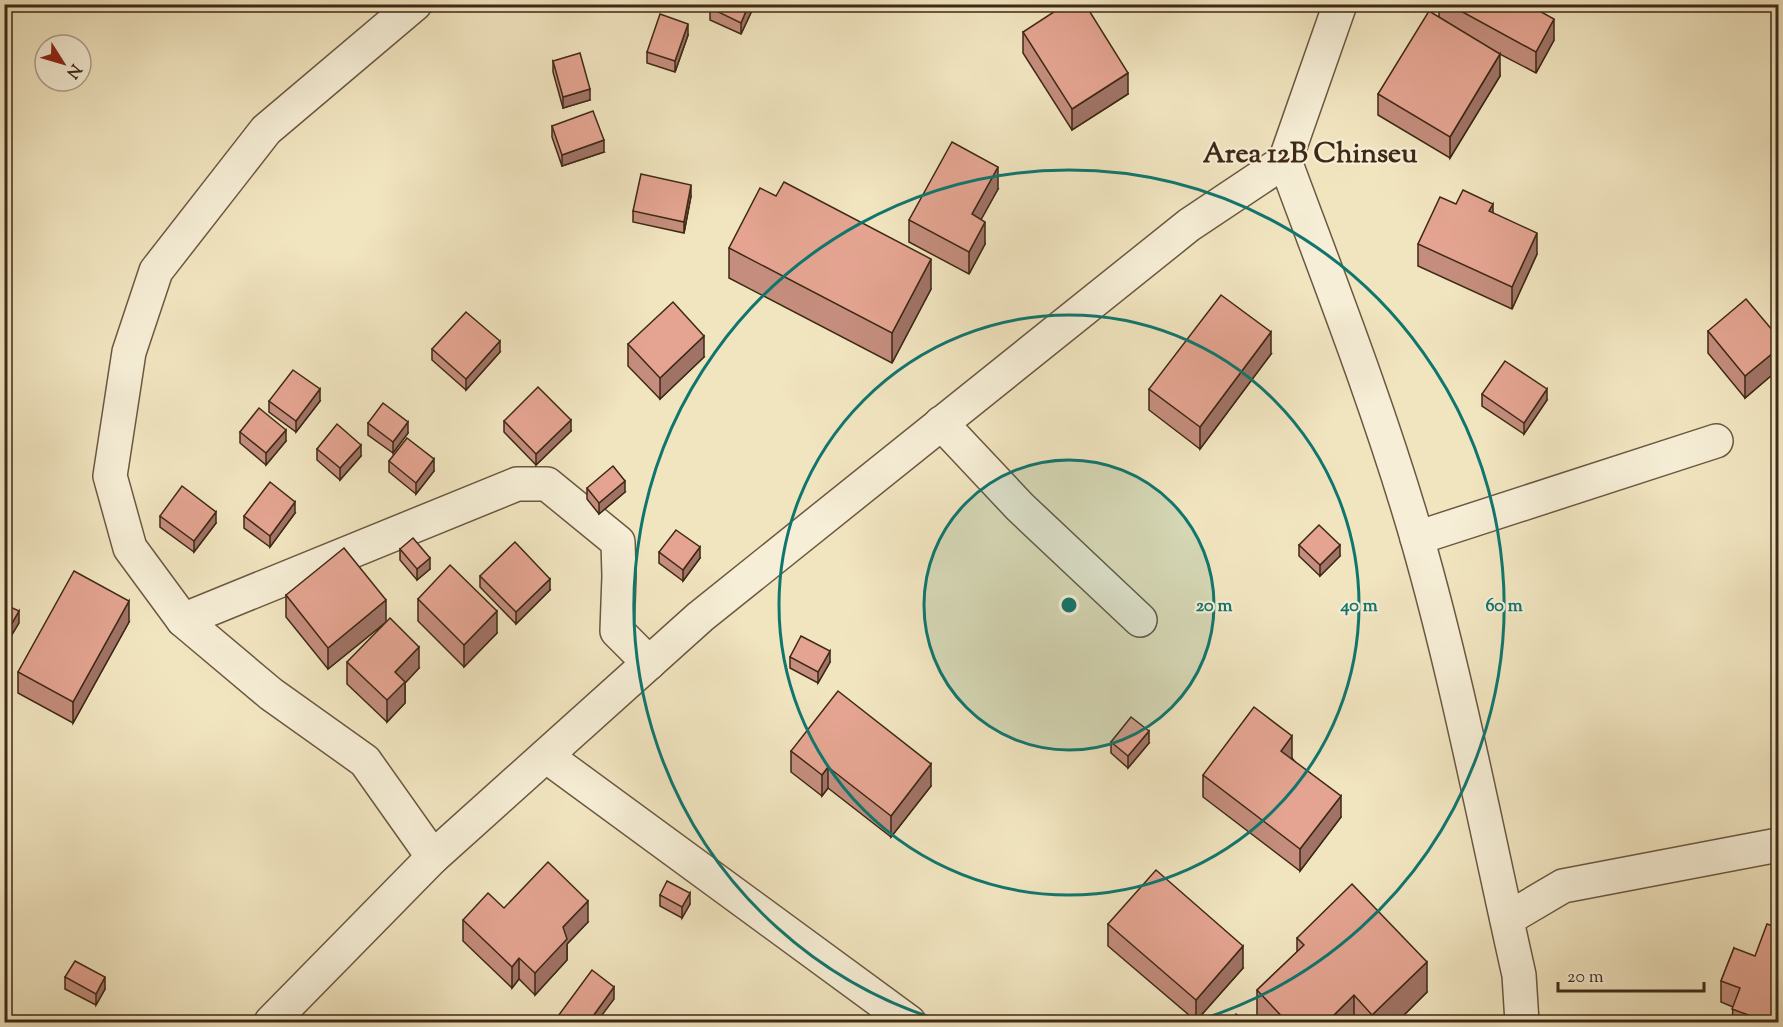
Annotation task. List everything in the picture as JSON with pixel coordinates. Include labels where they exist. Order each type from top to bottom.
[{"type":"street","points":[[415,4],[266,130],[156,271],[129,352],[110,476],[130,548],[183,620],[271,694],[365,761],[434,857]]},
{"type":"street","points":[[271,1023],[434,857],[700,617],[1189,225],[1285,161],[1340,4]]},
{"type":"street","points":[[1285,161],[1372,395],[1417,538],[1449,665],[1507,919],[1519,975],[1522,1023]]},
{"type":"street","points":[[941,423],[1020,507],[1140,620]]},
{"type":"street","points":[[1417,538],[1716,441]]},
{"type":"street","points":[[183,620],[517,484],[547,484],[618,543],[617,632],[649,663]]},
{"type":"street","points":[[546,756],[909,1023]]},
{"type":"street","points":[[1507,919],[1563,886],[1779,845]]},
{"type":"building","points":[[712,4],[749,4],[741,23],[710,8]]},
{"type":"building","points":[[1066,4],[1085,4],[1128,73],[1072,109],[1023,32]]},
{"type":"building","points":[[1448,4],[1527,4],[1554,19],[1536,52]]},
{"type":"building","points":[[1776,4],[1779,4],[1779,15],[1772,12]]},
{"type":"building","points":[[1429,11],[1500,54],[1450,137],[1378,94]]},
{"type":"building","points":[[660,14],[688,24],[675,61],[647,52]]},
{"type":"building","points":[[580,53],[590,89],[563,97],[553,61]]},
{"type":"building","points":[[593,111],[604,140],[562,155],[552,126]]},
{"type":"building","points":[[952,142],[998,167],[972,214],[985,222],[969,252],[909,220]]},
{"type":"building","points":[[641,174],[691,185],[684,222],[633,211]]},
{"type":"building","points":[[784,182],[931,259],[892,333],[729,248],[760,188],[776,196]]},
{"type":"building","points":[[1463,190],[1493,204],[1489,211],[1537,233],[1512,287],[1418,244],[1440,197],[1456,204]]},
{"type":"building","points":[[1221,295],[1271,332],[1200,427],[1149,389]]},
{"type":"building","points":[[1746,299],[1779,338],[1779,348],[1745,376],[1708,331]]},
{"type":"building","points":[[673,302],[704,336],[660,378],[628,344]]},
{"type":"building","points":[[466,312],[500,341],[466,379],[432,349]]},
{"type":"building","points":[[1505,361],[1547,389],[1524,423],[1482,394]]},
{"type":"building","points":[[293,370],[320,389],[296,421],[269,401]]},
{"type":"building","points":[[538,387],[571,420],[536,454],[504,421]]},
{"type":"building","points":[[383,403],[408,422],[393,442],[368,423]]},
{"type":"building","points":[[259,408],[286,430],[266,453],[240,432]]},
{"type":"building","points":[[337,424],[361,445],[340,468],[317,449]]},
{"type":"building","points":[[407,438],[434,459],[416,483],[389,461]]},
{"type":"building","points":[[613,466],[625,481],[599,503],[587,488]]},
{"type":"building","points":[[270,482],[295,502],[270,536],[244,516]]},
{"type":"building","points":[[182,486],[216,512],[194,541],[160,516]]},
{"type":"building","points":[[1319,525],[1340,545],[1320,565],[1299,545]]},
{"type":"building","points":[[676,530],[700,547],[683,570],[659,552]]},
{"type":"building","points":[[413,538],[430,558],[417,569],[400,549]]},
{"type":"building","points":[[515,542],[550,579],[516,612],[480,576]]},
{"type":"building","points":[[344,548],[386,600],[328,648],[286,595]]},
{"type":"building","points":[[450,565],[497,611],[464,645],[418,599]]},
{"type":"building","points":[[74,571],[129,601],[73,702],[18,672]]},
{"type":"building","points":[[4,604],[19,611],[4,637]]},
{"type":"building","points":[[390,618],[419,647],[395,672],[405,682],[387,700],[347,662]]},
{"type":"building","points":[[801,636],[830,651],[818,672],[790,657]]},
{"type":"building","points":[[838,691],[931,764],[891,816],[828,767],[822,775],[791,751]]},
{"type":"building","points":[[1254,707],[1292,736],[1281,751],[1341,796],[1300,849],[1203,775]]},
{"type":"building","points":[[1131,717],[1149,731],[1128,756],[1111,742]]},
{"type":"building","points":[[548,862],[588,901],[563,927],[567,939],[535,973],[519,958],[512,967],[463,920],[488,893],[504,908]]},
{"type":"building","points":[[1156,870],[1243,946],[1196,1000],[1108,924]]},
{"type":"building","points":[[667,881],[690,893],[682,907],[660,895]]},
{"type":"building","points":[[1352,884],[1427,962],[1372,1015],[1354,995],[1326,1023],[1288,1023],[1257,990],[1304,945],[1297,938]]},
{"type":"building","points":[[1767,924],[1779,928],[1779,1016],[1776,1023],[1770,1023],[1732,1009],[1740,988],[1721,981],[1734,948],[1755,956]]},
{"type":"building","points":[[75,961],[105,977],[96,994],[65,977]]},
{"type":"building","points":[[592,970],[614,987],[588,1023],[553,1023]]},
{"type":"building","points":[[1236,1014],[1248,1023],[1231,1023]]},
{"type":"district","name":"Area 12B Chinseu","points":[[1310,155]]}]
